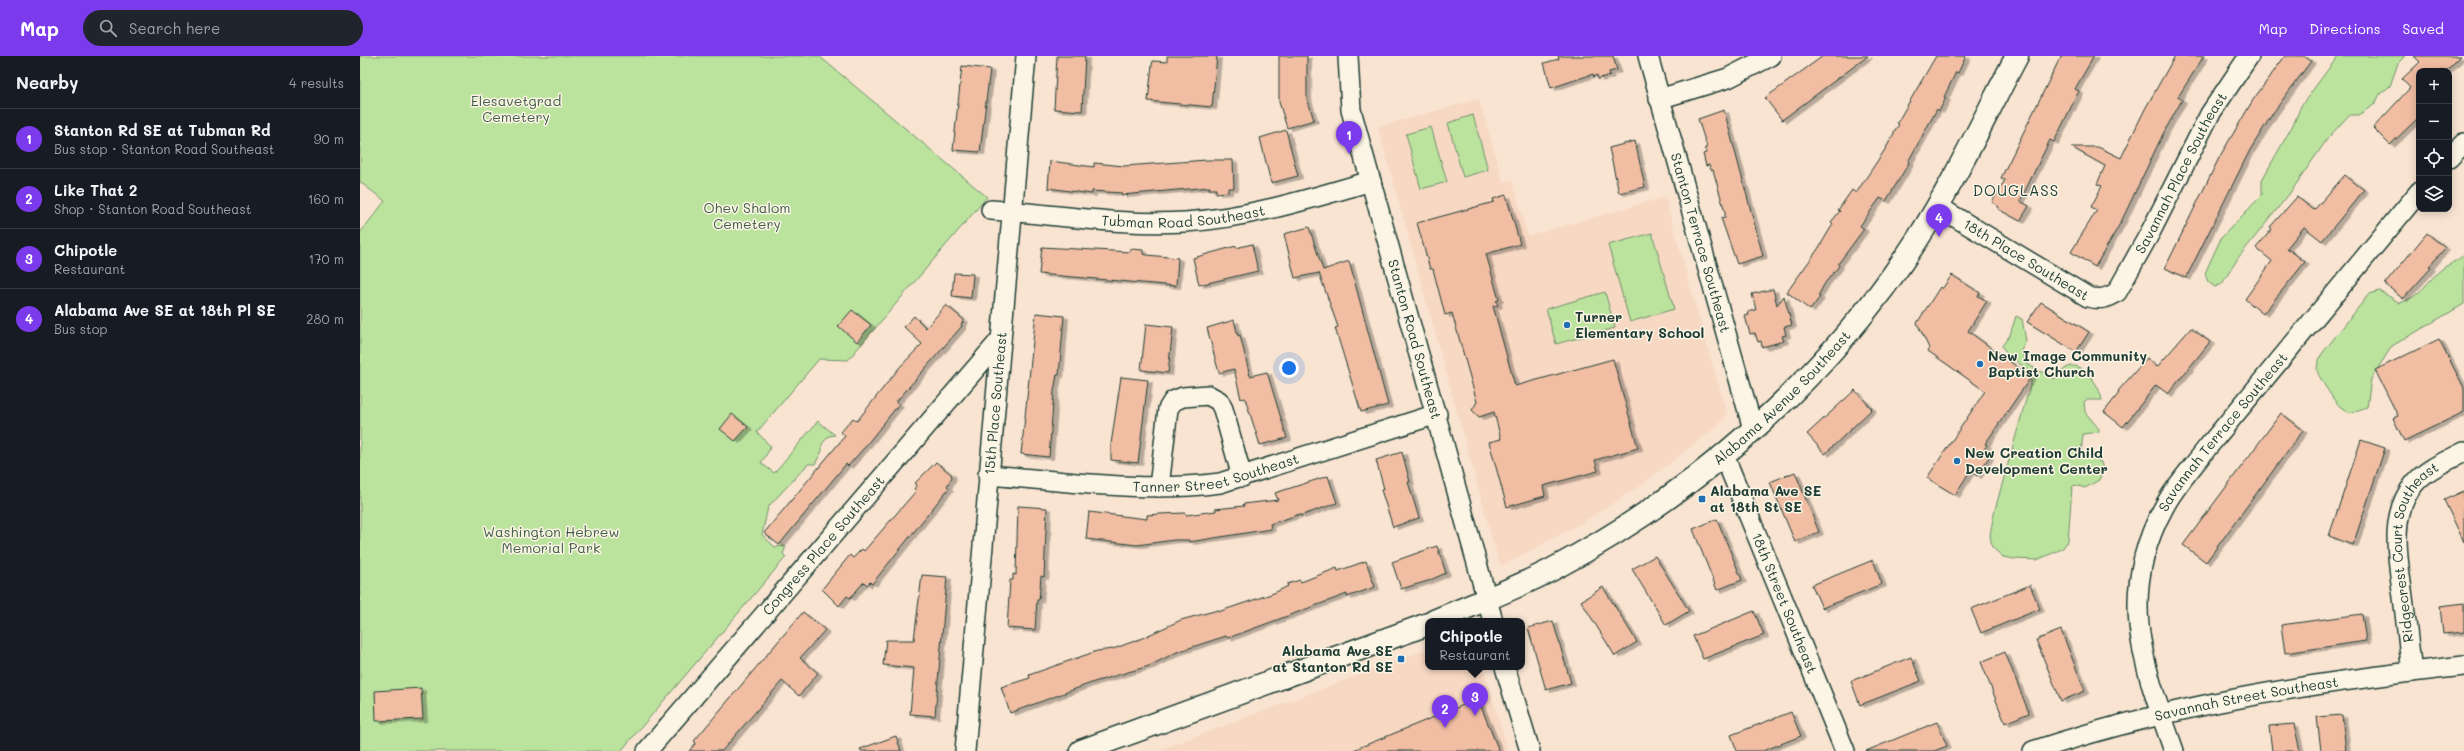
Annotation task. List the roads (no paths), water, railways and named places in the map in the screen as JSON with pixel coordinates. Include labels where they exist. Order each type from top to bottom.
[{"type":"main road","name":"Alabama Avenue Southeast","points":[[1441,618],[1512,589],[1595,546],[1662,502],[1724,455],[1811,373],[1845,336],[1901,264],[1974,142],[2017,56]]},
{"type":"main road","points":[[1081,751],[1425,625]]},
{"type":"street","name":"15th Place Southeast","points":[[965,751],[988,475],[1026,56]]},
{"type":"street","name":"Stanton Road Southeast","points":[[1348,56],[1351,110],[1437,414],[1492,618]]},
{"type":"street","name":"Stanton Terrace Southeast","points":[[1648,56],[1753,429]]},
{"type":"street","points":[[1659,99],[1728,78],[1771,56]]},
{"type":"street","name":"Savannah Place Southeast","points":[[2117,292],[2155,224],[2210,114],[2249,56]]},
{"type":"street","points":[[2452,155],[2464,143]]},
{"type":"street","name":"Tubman Road Southeast","points":[[991,210],[1107,220],[1184,222],[1222,218],[1307,200],[1371,182]]},
{"type":"street","name":"Savannah Terrace Southeast","points":[[2174,751],[2141,648],[2137,602],[2146,549],[2163,508],[2207,448],[2416,196]]},
{"type":"street","name":"18th Place Southeast","points":[[1937,206],[2088,297],[2105,299],[2117,292]]},
{"type":"street","name":"Congress Place Southeast","points":[[647,751],[1001,339]]},
{"type":"street","points":[[1159,487],[1168,409],[1173,401],[1183,397],[1208,395],[1219,401],[1223,409],[1242,477]]},
{"type":"street","name":"Tanner Street Southeast","points":[[988,475],[1115,486],[1188,487],[1220,483],[1437,414]]},
{"type":"street","name":"Ridgecrest Court Southeast","points":[[2412,672],[2398,554],[2400,513],[2408,493],[2421,477],[2438,465],[2464,452]]},
{"type":"street","name":"18th Street Southeast","points":[[1724,455],[1844,751]]},
{"type":"street","name":"Savannah Street Southeast","points":[[2033,751],[2162,714],[2283,689],[2464,666]]},
{"type":"street","points":[[1506,670],[1530,751]]},
{"type":"place","name":"Stanton Rd SE at Tubman Rd","points":[[1349,154]]},
{"type":"place","name":"Alabama Ave SE at 18th Pl SE","points":[[1939,237]]},
{"type":"place","name":"Turner Elementary School","points":[[1567,325]]},
{"type":"place","name":"New Image Community Baptist Church","points":[[1980,364]]},
{"type":"place","name":"New Creation Child Development Center","points":[[1957,461]]},
{"type":"place","name":"Alabama Ave SE at 18th St SE","points":[[1702,499]]},
{"type":"place","name":"Alabama Ave SE at Stanton Rd SE","points":[[1401,659]]},
{"type":"place","name":"Chipotle","points":[[1475,716]]},
{"type":"place","name":"Like That 2","points":[[1445,728]]},
{"type":"district","name":"DOUGLASS","points":[[2016,191]]},
{"type":"park label","name":"Elesavetgrad Cemetery","points":[[516,110]]},
{"type":"park label","name":"Ohev Shalom Cemetery","points":[[747,216]]},
{"type":"park label","name":"Washington Hebrew Memorial Park","points":[[551,540]]}]
